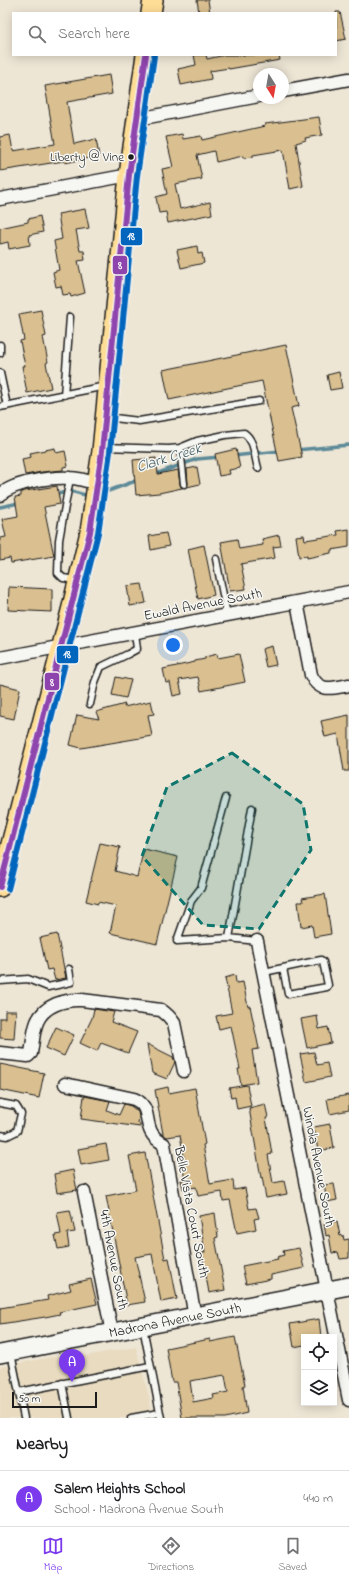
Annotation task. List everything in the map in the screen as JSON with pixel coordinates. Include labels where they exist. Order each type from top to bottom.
[{"type":"main road","points":[[151,12],[153,0]]},
{"type":"main road","points":[[0,887],[3,861],[79,581],[98,484],[129,175],[146,56]]},
{"type":"main road","name":"Madrona Avenue South","points":[[6,1354],[349,1286]]},
{"type":"street","points":[[289,90],[349,79]]},
{"type":"street","points":[[138,119],[253,97]]},
{"type":"street","points":[[0,199],[129,175]]},
{"type":"street","points":[[0,495],[5,490],[14,486],[35,481],[70,478],[98,484]]},
{"type":"street","name":"Ewald Avenue South","points":[[0,658],[349,592]]},
{"type":"street","points":[[297,602],[311,675],[315,683],[322,688],[349,685]]},
{"type":"street","name":"Winola Avenue South","points":[[257,941],[349,1400]]},
{"type":"street","points":[[0,1052],[28,1056],[31,1053],[37,1023],[45,1011],[61,1002],[82,1000],[161,1010],[170,1016],[174,1023],[184,1071]]},
{"type":"street","name":"Belle Vista Court South","points":[[65,1084],[134,1099],[141,1102],[145,1108],[150,1132],[156,1140],[164,1144],[195,1317]]},
{"type":"street","name":"4th Avenue South","points":[[84,1192],[112,1333]]},
{"type":"lane","points":[[64,395],[70,317]]},
{"type":"lane","points":[[0,345],[0,353]]},
{"type":"lane","points":[[0,373],[7,406]]},
{"type":"lane","points":[[0,407],[108,386]]},
{"type":"lane","points":[[105,417],[139,421],[259,401]]},
{"type":"lane","points":[[102,447],[162,449],[180,448],[197,441],[244,433],[250,438],[253,445],[258,468]]},
{"type":"lane","points":[[180,448],[184,484]]},
{"type":"lane","points":[[70,478],[59,540],[58,573],[64,578],[79,581]]},
{"type":"lane","points":[[216,559],[227,616]]},
{"type":"lane","points":[[90,704],[95,682],[101,667],[137,649],[135,633]]},
{"type":"lane","points":[[226,798],[201,888],[191,901],[177,942],[229,938],[257,941]]},
{"type":"lane","points":[[229,938],[252,808]]},
{"type":"lane","points":[[264,972],[283,968],[321,960],[323,962],[327,987],[290,995],[288,994],[283,968]]},
{"type":"lane","points":[[0,981],[28,979],[48,986],[71,982],[69,969]]},
{"type":"lane","points":[[0,1103],[16,1106],[21,1114],[17,1131],[7,1136],[0,1135]]},
{"type":"lane","points":[[131,1418],[160,1415],[143,1327]]},
{"type":"lane","points":[[6,1354],[19,1392],[24,1418]]},
{"type":"lane","points":[[19,1392],[150,1366]]},
{"type":"lane","points":[[62,1383],[69,1418]]},
{"type":"highlighted area","points":[[232,753],[303,804],[311,850],[259,929],[203,925],[142,856],[167,787]]},
{"type":"shaded area","points":[[136,1347],[153,1418],[0,1418],[0,1367],[72,1353],[73,1358]]},
{"type":"building","points":[[197,0],[208,0],[210,12],[199,12]]},
{"type":"building","points":[[337,12],[340,12],[346,39],[337,41]]},
{"type":"building","points":[[194,56],[206,56],[207,59],[220,56],[279,56],[280,60],[210,71],[211,79],[181,85],[178,69],[196,65]]},
{"type":"building","points":[[109,75],[112,94],[67,102],[74,144],[96,139],[99,156],[65,163],[64,161],[0,171],[0,137],[10,135],[13,151],[55,144],[45,86]]},
{"type":"building","points":[[319,117],[322,135],[305,138],[306,140],[296,143],[303,186],[290,189],[283,150],[253,155],[253,157],[243,158],[243,156],[216,162],[214,151],[197,155],[202,179],[175,184],[180,209],[210,202],[212,214],[168,223],[166,212],[159,213],[156,197],[167,194],[162,169],[173,167],[166,137],[182,134],[183,139],[201,136],[202,140],[265,126],[265,124]]},
{"type":"building","points":[[85,209],[89,228],[76,230],[80,251],[84,251],[85,260],[78,261],[85,293],[71,297],[70,294],[63,295],[61,286],[56,287],[53,272],[59,270],[54,241],[62,239],[58,214]]},
{"type":"building","points":[[40,216],[43,232],[29,235],[30,245],[9,249],[8,242],[0,244],[0,228],[28,222],[28,219]]},
{"type":"building","points":[[197,246],[198,254],[202,253],[204,263],[181,268],[177,250]]},
{"type":"building","points":[[41,310],[46,336],[43,337],[48,362],[46,363],[51,388],[27,393],[22,366],[25,366],[20,341],[24,340],[19,314]]},
{"type":"building","points":[[286,345],[299,406],[291,408],[302,457],[279,461],[262,381],[169,400],[163,370]]},
{"type":"building","points":[[339,372],[342,388],[330,390],[327,375]]},
{"type":"building","points":[[55,448],[56,453],[65,451],[68,466],[63,467],[63,470],[25,475],[22,459],[31,457],[30,453]]},
{"type":"building","points":[[236,449],[240,468],[229,470],[230,474],[219,476],[215,454]]},
{"type":"building","points":[[156,458],[158,474],[178,470],[182,488],[159,493],[136,495],[133,460]]},
{"type":"building","points":[[197,467],[200,484],[187,487],[187,469]]},
{"type":"building","points":[[57,486],[60,504],[44,507],[54,556],[11,563],[10,558],[0,560],[0,538],[6,537],[2,519],[18,516],[15,497],[21,496],[21,492]]},
{"type":"building","points":[[349,529],[349,547],[331,550],[331,553],[307,558],[307,556],[299,557],[296,536],[304,535],[305,540],[338,535],[337,531]]},
{"type":"building","points":[[166,533],[169,546],[151,550],[149,536]]},
{"type":"building","points":[[279,535],[281,546],[273,547],[275,558],[241,564],[246,589],[230,591],[221,542],[237,539],[239,549],[263,545],[262,539]]},
{"type":"building","points":[[204,545],[214,595],[198,599],[188,549]]},
{"type":"building","points":[[142,584],[146,603],[130,606],[127,586]]},
{"type":"building","points":[[9,587],[52,589],[52,612],[8,610]]},
{"type":"building","points":[[272,646],[276,665],[266,667],[262,649]]},
{"type":"building","points":[[217,654],[218,658],[239,654],[245,682],[201,691],[198,677],[179,680],[182,694],[173,696],[170,682],[166,683],[163,669],[195,662],[205,659],[205,657]]},
{"type":"building","points":[[116,677],[131,680],[126,698],[112,695]]},
{"type":"building","points":[[0,684],[20,689],[14,719],[0,716]]},
{"type":"building","points":[[151,701],[154,714],[148,715],[152,736],[81,748],[70,745],[77,715],[99,719],[96,712],[125,704],[124,707]]},
{"type":"building","points":[[349,715],[349,771],[344,771],[338,734],[325,737],[321,721]]},
{"type":"building","points":[[100,843],[120,847],[115,871],[137,877],[144,849],[178,857],[157,944],[110,933],[116,906],[86,901]]},
{"type":"building","points":[[325,894],[331,934],[314,937],[312,925],[301,927],[298,902],[303,902],[302,898]]},
{"type":"building","points":[[57,934],[66,978],[55,980],[52,969],[47,970],[40,938]]},
{"type":"building","points":[[235,975],[236,983],[243,982],[248,1007],[250,1006],[259,1049],[252,1050],[257,1082],[241,1085],[238,1069],[240,1069],[231,1026],[219,1029],[216,1016],[232,1013],[225,978]]},
{"type":"building","points":[[94,1009],[114,1012],[111,1022],[137,1032],[128,1053],[101,1043],[97,1051],[80,1043],[92,1018]]},
{"type":"building","points":[[5,1011],[16,1011],[14,1039],[0,1038],[0,1018],[5,1018]]},
{"type":"building","points":[[317,1016],[319,1029],[328,1027],[331,1043],[307,1048],[301,1019]]},
{"type":"building","points":[[56,1027],[74,1035],[64,1056],[46,1048]]},
{"type":"building","points":[[147,1044],[173,1057],[175,1062],[167,1079],[152,1073]]},
{"type":"building","points":[[314,1052],[317,1065],[327,1063],[330,1077],[306,1082],[300,1054]]},
{"type":"building","points":[[0,1064],[44,1073],[39,1098],[0,1090]]},
{"type":"building","points":[[247,1085],[251,1106],[237,1109],[235,1097],[231,1098],[229,1088]]},
{"type":"building","points":[[168,1087],[169,1093],[195,1088],[205,1144],[203,1145],[210,1184],[233,1180],[234,1190],[245,1188],[249,1209],[256,1208],[259,1218],[254,1219],[256,1229],[237,1233],[230,1200],[223,1201],[222,1192],[198,1196],[196,1187],[183,1189],[181,1180],[185,1180],[181,1158],[184,1157],[180,1135],[167,1137],[163,1134],[155,1090]]},
{"type":"building","points":[[349,1095],[349,1110],[330,1114],[327,1099]]},
{"type":"building","points":[[84,1096],[110,1101],[107,1110],[119,1115],[124,1104],[131,1106],[138,1112],[138,1123],[140,1124],[140,1127],[81,1119]]},
{"type":"building","points":[[265,1104],[272,1154],[268,1155],[273,1183],[284,1181],[287,1194],[266,1198],[262,1177],[261,1178],[249,1108]]},
{"type":"building","points":[[330,1124],[334,1148],[318,1151],[314,1127]]},
{"type":"building","points":[[106,1144],[109,1160],[81,1165],[78,1149]]},
{"type":"building","points":[[145,1153],[165,1259],[169,1258],[177,1299],[161,1302],[152,1254],[135,1257],[145,1302],[127,1305],[106,1196],[136,1190],[129,1156]]},
{"type":"building","points":[[73,1170],[77,1190],[57,1193],[54,1174]]},
{"type":"building","points":[[334,1184],[337,1200],[327,1202],[324,1185]]},
{"type":"building","points":[[70,1210],[75,1232],[67,1233],[69,1247],[58,1249],[55,1235],[61,1234],[57,1212]]},
{"type":"building","points":[[215,1213],[218,1237],[215,1238],[225,1290],[209,1293],[202,1253],[205,1252],[199,1216]]},
{"type":"building","points":[[337,1221],[340,1236],[343,1235],[344,1240],[349,1239],[349,1258],[340,1259],[338,1252],[332,1253],[329,1235],[326,1236],[324,1224]]},
{"type":"building","points":[[299,1248],[304,1268],[271,1275],[271,1279],[246,1284],[242,1266],[278,1259],[277,1257],[284,1255],[283,1251]]},
{"type":"building","points":[[91,1279],[97,1304],[59,1312],[60,1314],[0,1324],[0,1308],[48,1300],[47,1296],[71,1290],[69,1284]]},
{"type":"building","points":[[319,1319],[321,1334],[301,1334],[301,1346],[294,1347],[290,1324]]},
{"type":"building","points":[[235,1337],[245,1385],[243,1386],[247,1413],[225,1418],[182,1418],[176,1382],[172,1382],[166,1348],[210,1339],[210,1342]],"holes":[[[225,1375],[228,1392],[213,1395],[214,1398],[193,1402],[190,1381]]]},
{"type":"waterway","name":"Clark Creek","points":[[296,450],[349,445]]},
{"type":"waterway","name":"Clark Creek","points":[[233,456],[280,451]]},
{"type":"waterway","name":"Clark Creek","points":[[153,475],[197,459],[220,457]]},
{"type":"waterway","name":"Clark Creek","points":[[103,493],[138,480]]},
{"type":"waterway","name":"Clark Creek","points":[[54,495],[70,491],[89,496]]},
{"type":"waterway","name":"Clark Creek","points":[[0,507],[19,503]]},
{"type":"transit line","name":"8","points":[[0,887],[90,532],[102,451],[129,175],[146,56]]},
{"type":"transit line","name":"18","points":[[8,889],[98,533],[110,452],[137,176],[154,56]]},
{"type":"place","name":"Liberty @ Vine","points":[[131,157]]},
{"type":"place","name":"Salem Heights School","points":[[72,1382]]}]
